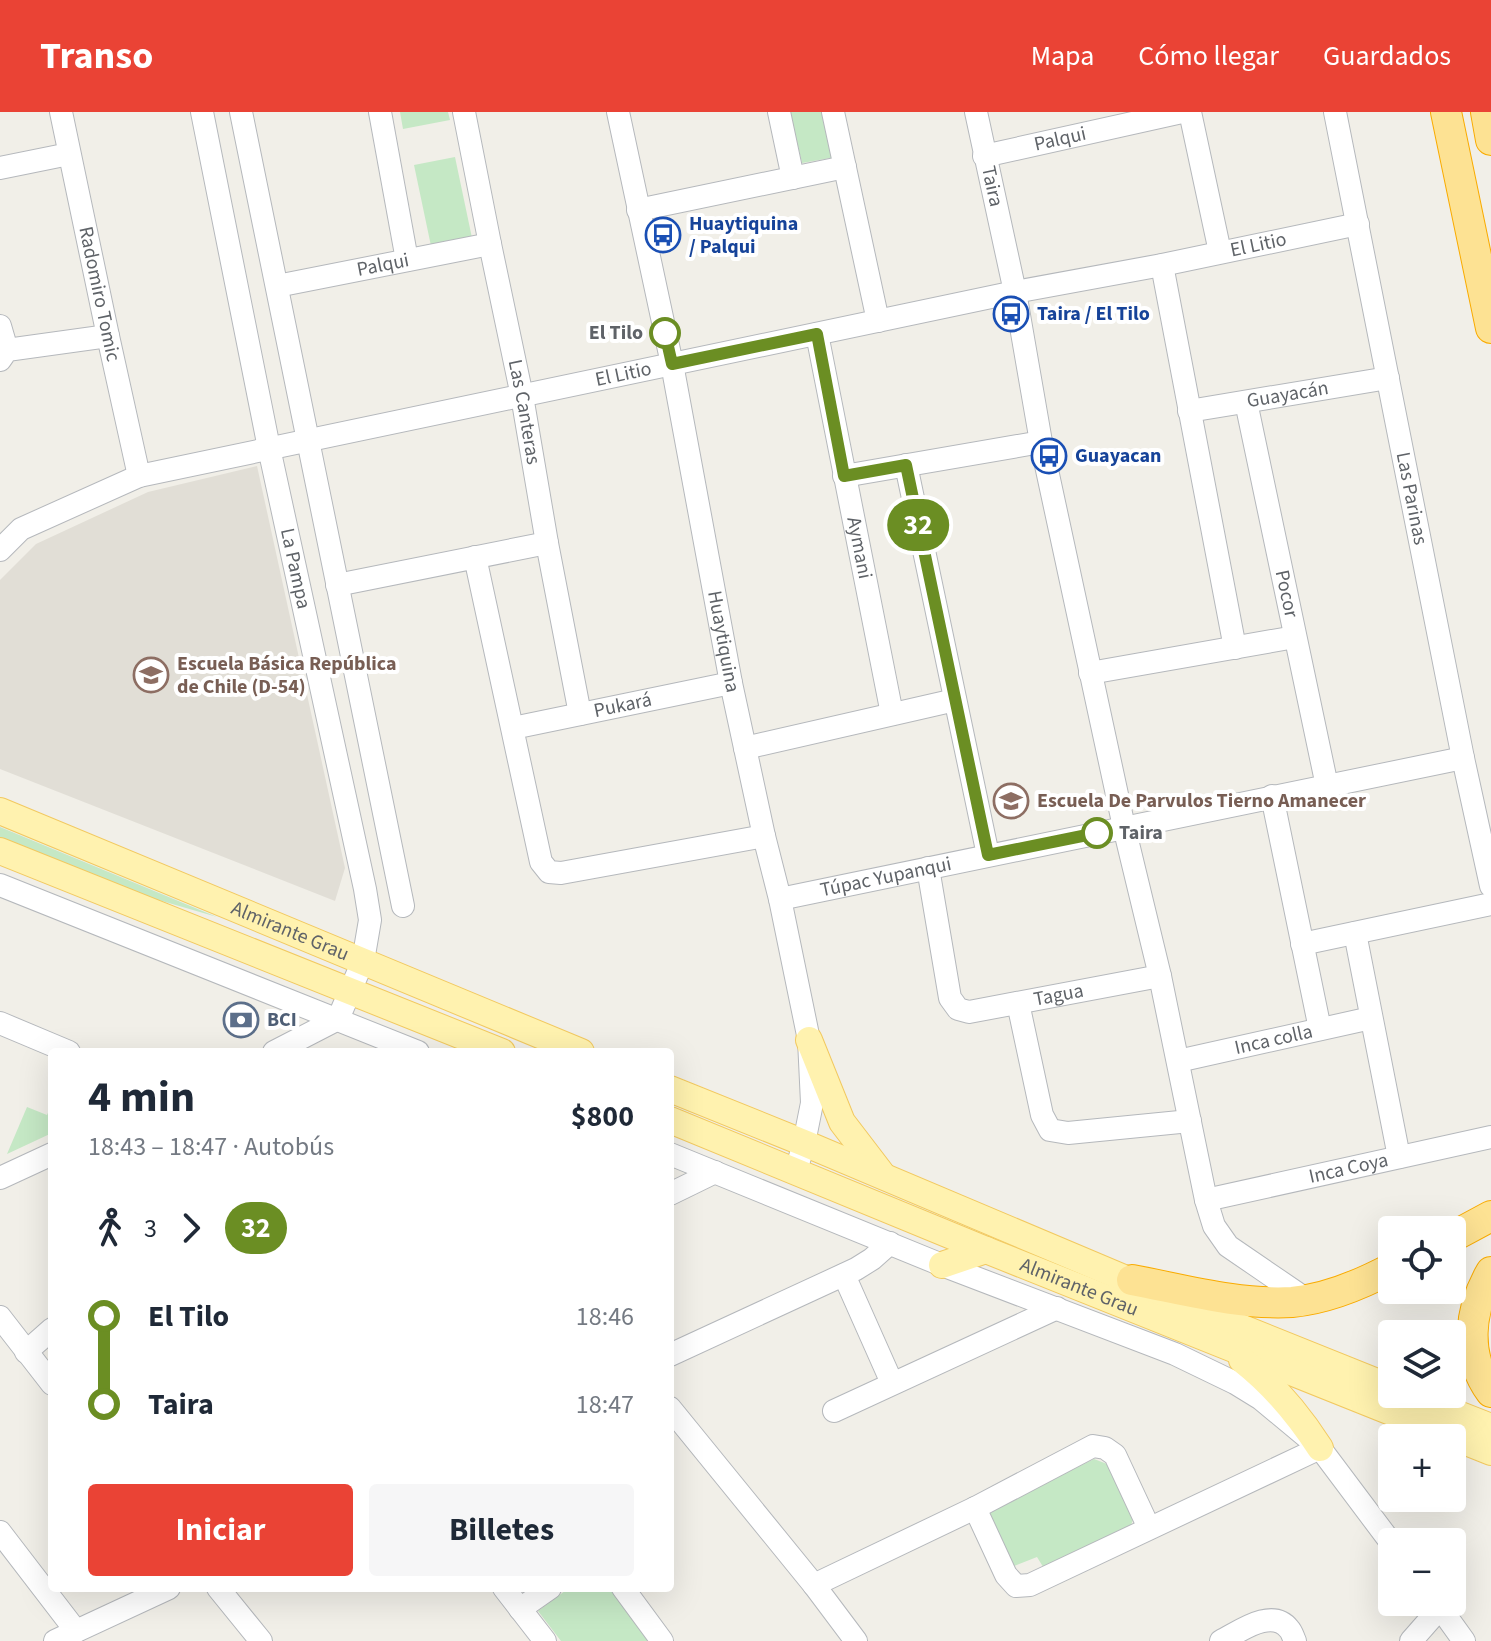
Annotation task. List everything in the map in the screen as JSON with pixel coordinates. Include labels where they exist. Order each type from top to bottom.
[{"type":"highway","points":[[1446,112],[1491,328]]},
{"type":"highway","points":[[1486,112],[1491,140]]},
{"type":"highway","points":[[1466,1229],[1491,1216]]},
{"type":"highway","points":[[1491,1272],[1474,1311],[1472,1340],[1478,1370],[1491,1392]]},
{"type":"highway","points":[[1132,1280],[1253,1302],[1307,1300],[1343,1290],[1378,1274]]},
{"type":"main road","name":"Almirante Grau","points":[[0,811],[571,1048]]},
{"type":"main road","name":"Almirante Grau","points":[[3,854],[492,1048]]},
{"type":"main road","points":[[809,1040],[842,1122],[884,1176]]},
{"type":"main road","name":"Almirante Grau","points":[[674,1091],[1378,1382]]},
{"type":"main road","name":"Almirante Grau","points":[[674,1122],[1491,1452]]},
{"type":"main road","points":[[942,1265],[986,1250]]},
{"type":"main road","points":[[1212,1340],[1273,1387],[1291,1406],[1320,1448]]},
{"type":"main road","points":[[1443,1408],[1491,1427]]},
{"type":"street","name":"Radomiro Tomic","points":[[61,112],[139,476]]},
{"type":"street","name":"La Pampa","points":[[202,112],[269,448],[370,920],[363,961],[338,1019]]},
{"type":"street","name":"La Pampa","points":[[241,112],[403,906]]},
{"type":"street","points":[[380,112],[407,260]]},
{"type":"street","name":"Las Canteras","points":[[464,112],[522,396],[580,714]]},
{"type":"street","name":"Huaytiquina","points":[[618,112],[672,364],[731,683],[809,1040],[812,1103],[796,1171]]},
{"type":"street","points":[[779,112],[793,178]]},
{"type":"street","points":[[833,112],[878,321]]},
{"type":"street","name":"Taira","points":[[976,112],[1015,292],[1041,442],[1124,827],[1160,976],[1206,1200],[1214,1226],[1228,1246],[1307,1300]]},
{"type":"street","name":"Palqui","points":[[984,156],[1126,118],[1182,112]]},
{"type":"street","points":[[1190,112],[1220,252]]},
{"type":"street","name":"Las Parinas","points":[[1335,112],[1491,886]]},
{"type":"street","points":[[0,168],[69,154]]},
{"type":"street","points":[[638,210],[845,167]]},
{"type":"street","name":"El Litio","points":[[0,550],[10,528],[139,476],[1015,292],[1358,224]]},
{"type":"street","name":"Palqui","points":[[277,286],[490,244]]},
{"type":"street","points":[[1162,265],[1235,648]]},
{"type":"street","points":[[0,326],[4,355],[108,336]]},
{"type":"street","name":"Aymani","points":[[817,334],[892,714]]},
{"type":"street","name":"Guayacán","points":[[1189,411],[1388,378]]},
{"type":"street","name":"Pocor","points":[[1246,402],[1327,786]]},
{"type":"street","points":[[844,476],[1041,442]]},
{"type":"street","points":[[906,465],[988,855]]},
{"type":"street","points":[[337,585],[547,543]]},
{"type":"street","points":[[475,557],[541,862],[549,872],[561,873],[764,836]]},
{"type":"street","points":[[1090,673],[1295,637]]},
{"type":"street","name":"Pukará","points":[[513,728],[731,683]]},
{"type":"street","points":[[745,748],[955,700]]},
{"type":"street","name":"Túpac Yupanqui","points":[[780,899],[1463,758]]},
{"type":"street","points":[[1272,796],[1320,1029]]},
{"type":"street","name":"Tagua","points":[[928,868],[950,998],[958,1009],[969,1012],[1160,976]]},
{"type":"street","points":[[0,885],[338,1019],[369,1042],[398,1048]]},
{"type":"street","points":[[1302,944],[1491,904]]},
{"type":"street","points":[[1355,933],[1399,1157]]},
{"type":"street","points":[[1018,1003],[1042,1115],[1050,1130],[1068,1133],[1190,1121]]},
{"type":"street","name":"Inca colla","points":[[1178,1061],[1371,1018]]},
{"type":"street","points":[[282,1048],[338,1019]]},
{"type":"street","points":[[0,1023],[59,1048]]},
{"type":"street","name":"Inca Coya","points":[[1206,1200],[1491,1137]]},
{"type":"street","points":[[4,1173],[48,1156]]},
{"type":"street","name":"Almirante Grau","points":[[674,1156],[942,1265],[1175,1354],[1235,1383],[1261,1399],[1320,1448],[1380,1528]]},
{"type":"street","points":[[674,1192],[715,1172]]},
{"type":"street","points":[[674,1353],[844,1275],[872,1259],[890,1243]]},
{"type":"street","points":[[844,1275],[892,1383]]},
{"type":"street","points":[[834,1411],[1057,1308]]},
{"type":"street","points":[[0,1317],[48,1379]]},
{"type":"street","points":[[26,1352],[48,1333]]},
{"type":"street","points":[[674,1413],[856,1641]]},
{"type":"street","points":[[814,1585],[975,1508],[1093,1446],[1105,1448],[1115,1455],[1149,1528]]},
{"type":"street","points":[[975,1508],[1006,1575],[1016,1586],[1030,1585],[1320,1448]]},
{"type":"street","points":[[0,1532],[76,1631]]},
{"type":"street","points":[[55,1641],[160,1592]]},
{"type":"street","points":[[221,1592],[261,1641]]},
{"type":"street","points":[[507,1592],[545,1641]]},
{"type":"street","points":[[520,1609],[544,1592]]},
{"type":"street","points":[[626,1592],[662,1641]]},
{"type":"street","points":[[1411,1641],[1430,1616]]},
{"type":"street","points":[[1446,1616],[1464,1641]]},
{"type":"street","points":[[1221,1641],[1265,1620],[1277,1620],[1288,1627],[1295,1641]]},
{"type":"shaded area","name":"Escuela Básica República de Chile (D-54)","points":[[257,466],[345,868],[335,901],[0,769],[0,580],[36,544],[148,492]]},
{"type":"green space","points":[[400,112],[448,112],[450,120],[403,129]]},
{"type":"green space","points":[[790,112],[825,112],[836,157],[802,163]]},
{"type":"green space","points":[[455,157],[472,238],[431,246],[414,165]]},
{"type":"green space","points":[[0,827],[217,917],[124,890],[0,841]]},
{"type":"green space","points":[[27,1107],[48,1113],[48,1135],[7,1154]]},
{"type":"green space","points":[[1094,1459],[1115,1467],[1136,1511],[1129,1531],[1045,1570],[1037,1557],[1004,1570],[978,1516]]},
{"type":"green space","points":[[564,1592],[619,1592],[655,1641],[561,1641],[538,1611]]},
{"type":"bus line","name":"32","points":[[665,333],[672,364],[817,334],[844,476],[906,465],[988,855],[1097,833]]},
{"type":"place","name":"Huaytiquina / Palqui","points":[[663,235]]},
{"type":"place","name":"Taira / El Tilo","points":[[1011,314]]},
{"type":"place","name":"El Tilo","points":[[665,333]]},
{"type":"place","name":"Guayacan","points":[[1049,456]]},
{"type":"place","name":"Escuela Básica República de Chile (D-54)","points":[[151,675]]},
{"type":"place","name":"Escuela De Parvulos Tierno Amanecer","points":[[1011,801]]},
{"type":"place","name":"Taira","points":[[1097,833]]},
{"type":"place","name":"BCI","points":[[241,1020]]}]
